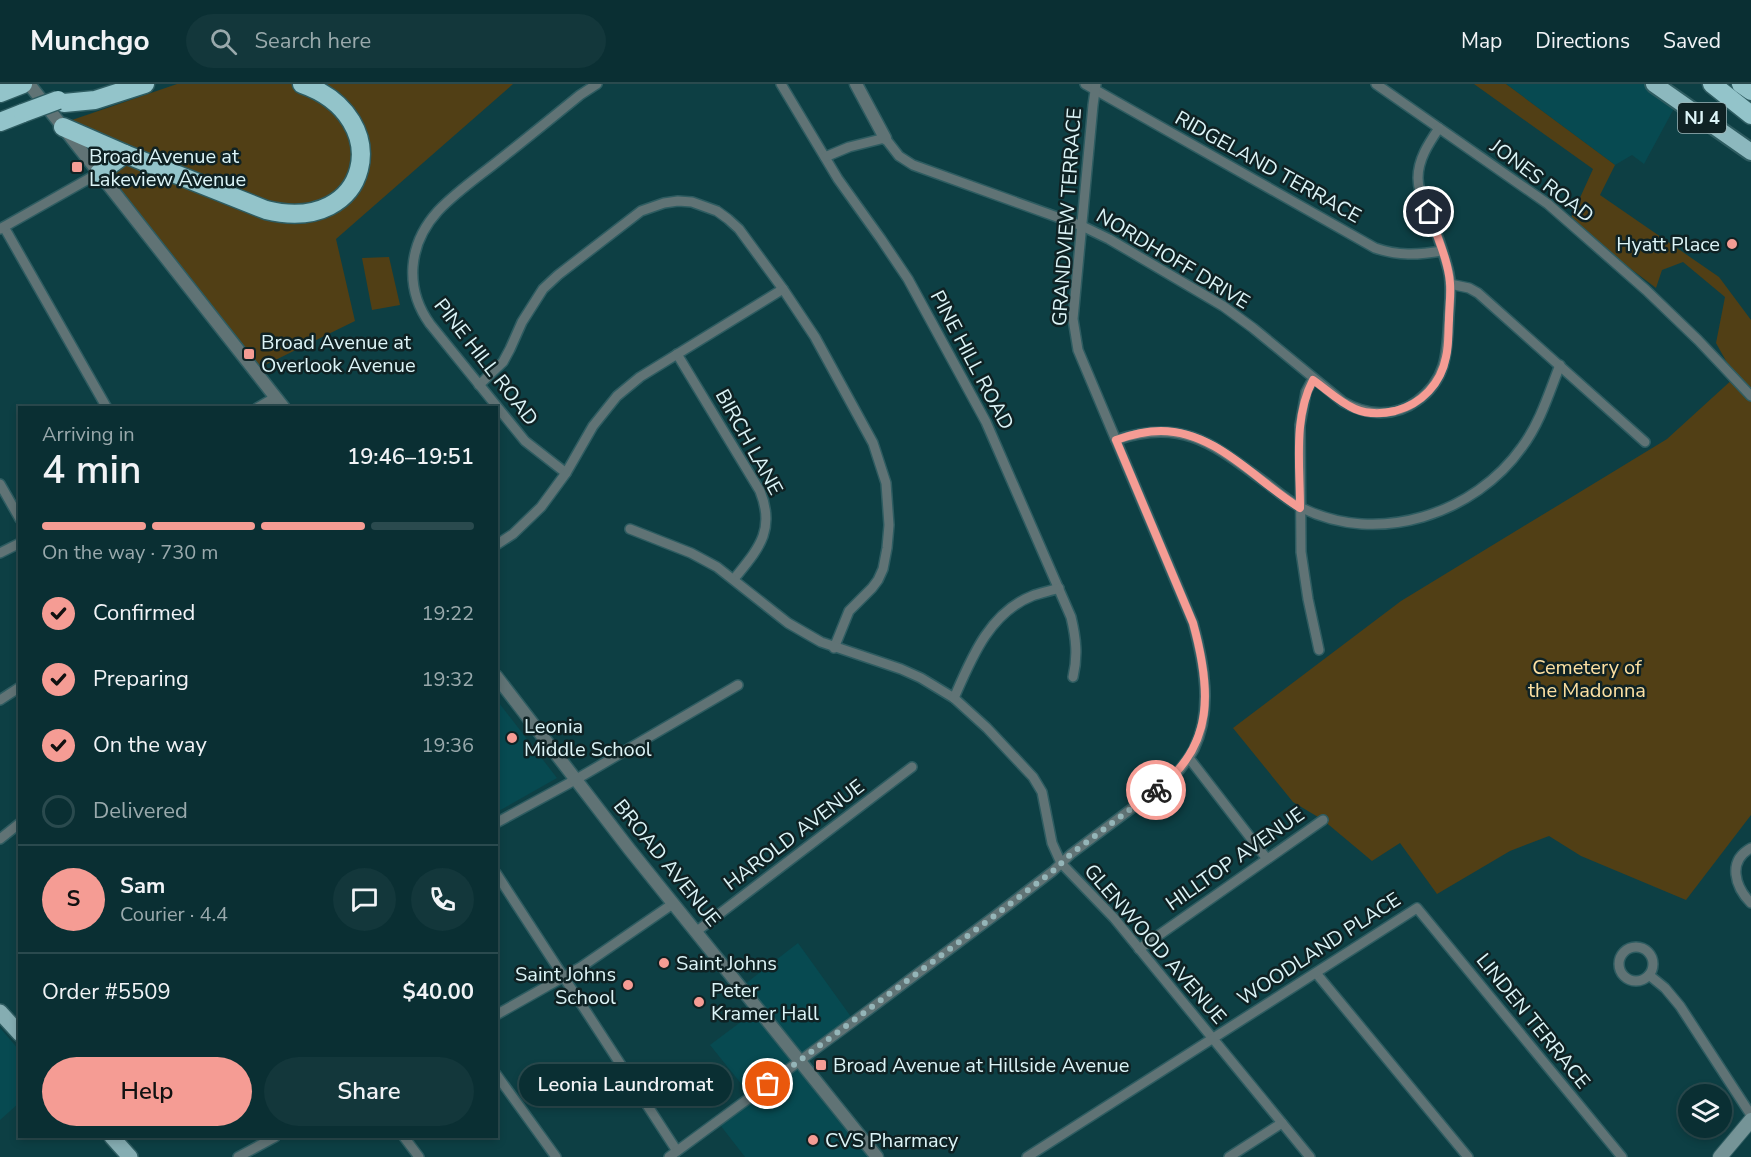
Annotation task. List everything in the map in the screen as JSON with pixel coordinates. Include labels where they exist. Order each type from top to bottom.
[{"type":"highway","points":[[0,122],[61,102],[104,84]]},
{"type":"highway","points":[[61,102],[95,99],[145,84]]},
{"type":"highway","points":[[63,127],[266,210],[296,215],[314,213],[340,200],[351,188],[359,169],[360,148],[354,127],[343,110],[327,97],[302,84]]},
{"type":"highway","name":"NJ 4","points":[[1654,84],[1751,152]]},
{"type":"highway","points":[[1712,84],[1751,115]]},
{"type":"highway","points":[[1741,84],[1751,91]]},
{"type":"highway","points":[[99,173],[125,154]]},
{"type":"main road","points":[[0,1012],[18,1032]]},
{"type":"main road","points":[[1720,1157],[1751,1120]]},
{"type":"main road","points":[[113,1138],[130,1157]]},
{"type":"street","name":"PINE HILL ROAD","points":[[496,406],[426,318],[417,299],[413,282],[415,253],[421,237],[439,210],[571,102],[597,84]]},
{"type":"street","name":"PINE HILL ROAD","points":[[781,84],[838,179],[908,279],[986,422],[1071,618],[1076,652],[1073,677]]},
{"type":"street","points":[[825,158],[849,147],[885,138],[856,84]]},
{"type":"street","name":"RIDGELAND TERRACE","points":[[1085,84],[1096,87],[1375,248],[1401,255],[1442,251]]},
{"type":"street","name":"JONES ROAD","points":[[1376,84],[1548,204],[1646,290],[1751,396]]},
{"type":"street","points":[[16,87],[63,127],[283,406]]},
{"type":"street","name":"GRANDVIEW TERRACE","points":[[673,1154],[997,914],[1071,854],[1171,779],[1189,758],[1196,745],[1204,713],[1205,692],[1200,650],[1193,623],[1078,350],[1075,334],[1073,319],[1096,87]]},
{"type":"street","name":"NORDHOFF DRIVE","points":[[885,138],[899,156],[914,165],[1082,226],[1119,244],[1223,306],[1343,402],[1365,412],[1390,412],[1413,404],[1431,389],[1443,369],[1447,350],[1450,284],[1448,270],[1429,212],[1420,193],[1418,179],[1420,162],[1425,149],[1439,128]]},
{"type":"street","points":[[99,173],[2,228],[106,406]]},
{"type":"street","points":[[479,385],[502,362],[522,322],[543,289],[641,211],[664,203],[685,202],[705,206],[728,219],[739,229],[783,289],[815,338],[873,443],[880,462],[887,493],[889,525],[883,569],[872,588],[849,611],[834,648]]},
{"type":"street","points":[[1450,284],[1469,288],[1478,293],[1645,442]]},
{"type":"street","points":[[498,544],[513,534],[535,513],[566,473],[603,411],[617,396],[640,377],[783,289]]},
{"type":"street","name":"BIRCH LANE","points":[[677,354],[765,502],[766,525],[762,540],[754,555],[734,579]]},
{"type":"street","points":[[1116,440],[1144,432],[1159,431],[1187,435],[1224,452],[1300,508],[1329,519],[1391,523],[1428,515],[1466,499],[1497,476],[1522,447],[1541,414],[1560,365]]},
{"type":"street","points":[[1313,380],[1306,392],[1300,424],[1300,508],[1303,568],[1319,650]]},
{"type":"street","points":[[260,406],[276,397]]},
{"type":"street","name":"PINE HILL ROAD","points":[[498,408],[525,441],[566,473]]},
{"type":"street","points":[[0,484],[18,516]]},
{"type":"street","name":"GLENWOOD AVENUE","points":[[630,529],[699,556],[734,579],[788,623],[806,634],[834,648],[901,669],[921,678],[954,698],[987,728],[1033,777],[1042,792],[1052,843],[1061,863],[1114,918],[1310,1157]]},
{"type":"street","points":[[0,554],[18,544]]},
{"type":"street","points":[[954,698],[977,649],[994,624],[1022,601],[1059,588]]},
{"type":"street","name":"BROAD AVENUE","points":[[498,679],[576,780],[878,1157]]},
{"type":"street","points":[[498,822],[576,780],[738,685]]},
{"type":"street","points":[[0,700],[18,688]]},
{"type":"street","points":[[1189,758],[1267,859]]},
{"type":"street","name":"HAROLD AVENUE","points":[[697,931],[912,767]]},
{"type":"street","name":"HILLTOP AVENUE","points":[[1139,948],[1323,820]]},
{"type":"street","points":[[0,839],[18,825]]},
{"type":"street","points":[[1747,850],[1738,860],[1736,876],[1741,891],[1751,903]]},
{"type":"street","points":[[498,876],[673,1154]]},
{"type":"street","points":[[498,1014],[563,978],[674,903]]},
{"type":"street","name":"WOODLAND PLACE","points":[[1027,1157],[1417,908]]},
{"type":"street","name":"LINDEN TERRACE","points":[[1417,908],[1622,1157]]},
{"type":"street","points":[[1316,973],[1468,1157]]},
{"type":"street","points":[[1649,975],[1665,988],[1680,1006],[1751,1114]]},
{"type":"street","points":[[498,1077],[556,1157]]},
{"type":"street","points":[[1229,1157],[1282,1123]]},
{"type":"street","points":[[238,1157],[273,1138]]},
{"type":"street","points":[[405,1138],[419,1157]]},
{"type":"shaded area","points":[[1506,84],[1654,84],[1678,101],[1644,164],[1632,155],[1615,165]]},
{"type":"shaded area","name":"Leonia Middle School","points":[[498,702],[557,778],[498,811]]},
{"type":"shaded area","points":[[798,943],[854,1021],[801,1060],[877,1157],[745,1157],[717,1121],[751,1096],[710,1045],[758,1009],[741,987]]},
{"type":"shaded area","points":[[0,1028],[18,1049],[18,1104],[0,1120]]},
{"type":"green space","points":[[177,84],[513,84],[336,239],[355,321],[255,370],[99,173],[137,156],[72,120]]},
{"type":"green space","name":"Cemetery of the Madonna","points":[[1474,84],[1506,84],[1615,165],[1600,195],[1719,277],[1751,320],[1751,815],[1686,900],[1581,856],[1549,836],[1510,851],[1437,894],[1400,843],[1372,861],[1323,820],[1293,802],[1233,728],[1401,601],[1667,439],[1735,377],[1716,343],[1725,297],[1683,262],[1662,270],[1656,288],[1569,222],[1593,169]]},
{"type":"green space","points":[[389,257],[400,305],[372,310],[362,258]]},
{"type":"way so far","points":[[768,1084],[997,914],[1053,871],[1071,854],[1156,790]]},
{"type":"place","name":"Broad Avenue at Lakeview Avenue","points":[[77,167]]},
{"type":"place","name":"Hyatt Place","points":[[1732,244]]},
{"type":"place","name":"Broad Avenue at Overlook Avenue","points":[[249,354]]},
{"type":"place","name":"Leonia Middle School","points":[[512,738]]},
{"type":"place","name":"Saint Johns","points":[[664,963]]},
{"type":"place","name":"Saint Johns School","points":[[628,985]]},
{"type":"place","name":"Peter Kramer Hall","points":[[699,1002]]},
{"type":"place","name":"Broad Avenue at Hillside Avenue","points":[[821,1065]]},
{"type":"place","name":"Leonia Laundromat","points":[[768,1084]]},
{"type":"place","name":"CVS Pharmacy","points":[[813,1140]]},
{"type":"route","points":[[1156,790],[1171,779],[1194,750],[1204,713],[1204,671],[1193,623],[1116,440],[1144,432],[1174,432],[1187,435],[1224,452],[1300,508],[1300,424],[1306,392],[1313,380],[1354,408],[1365,412],[1390,412],[1402,409],[1423,397],[1431,389],[1443,369],[1447,356],[1450,284],[1448,270],[1429,212]]}]
